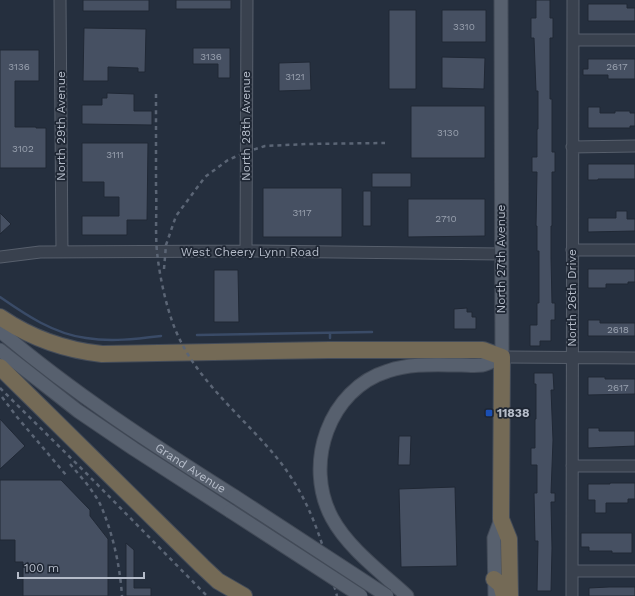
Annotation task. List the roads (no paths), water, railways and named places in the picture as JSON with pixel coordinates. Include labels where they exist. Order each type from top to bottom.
[{"type":"highway","points":[[0,316],[28,334],[52,344],[102,354],[329,350],[482,350],[502,357]]},
{"type":"highway","name":"North 27th Avenue","points":[[502,357],[501,519],[509,539],[510,596]]},
{"type":"highway","points":[[0,367],[202,566],[218,581],[244,596]]},
{"type":"highway","points":[[494,579],[501,585],[504,596]]},
{"type":"main road","name":"North 27th Avenue","points":[[500,0],[502,357]]},
{"type":"main road","name":"Grand Avenue","points":[[0,331],[46,369],[158,448],[387,596]]},
{"type":"main road","name":"Grand Avenue","points":[[0,350],[84,415],[361,596]]},
{"type":"main road","points":[[407,596],[349,542],[332,518],[325,502],[321,484],[320,465],[322,447],[328,428],[338,408],[353,391],[376,376],[404,366],[482,365],[502,357]]},
{"type":"main road","name":"North 27th Avenue","points":[[494,596],[494,538],[501,519]]},
{"type":"street","name":"North 29th Avenue","points":[[60,0],[62,252]]},
{"type":"street","name":"North 28th Avenue","points":[[246,251],[247,0]]},
{"type":"street","name":"North 26th Drive","points":[[572,596],[573,0]]},
{"type":"street","points":[[573,40],[635,40]]},
{"type":"street","points":[[572,146],[635,146]]},
{"type":"street","points":[[572,250],[635,250]]},
{"type":"street","name":"West Cheery Lynn Road","points":[[0,257],[40,252],[246,251],[501,254]]},
{"type":"street","points":[[502,357],[635,358]]},
{"type":"street","points":[[572,466],[635,466]]},
{"type":"street","points":[[572,571],[635,571]]},
{"type":"waterway","points":[[0,297],[41,323],[74,336],[114,340],[161,336]]},
{"type":"waterway","points":[[197,335],[372,332]]},
{"type":"waterway","points":[[330,333],[330,338]]},
{"type":"railway","points":[[156,94],[156,244],[162,286],[168,310],[181,342],[201,374],[265,444],[289,474],[308,507],[315,524],[327,559],[337,596]]},
{"type":"railway","points":[[164,269],[166,245],[176,216],[205,177],[228,160],[265,146],[385,143]]},
{"type":"railway","points":[[0,388],[207,596]]},
{"type":"railway","points":[[2,397],[66,475]]},
{"type":"railway","points":[[70,464],[87,484],[101,506],[115,550],[120,573],[122,596]]},
{"type":"place","name":"11838","points":[[489,413]]}]
